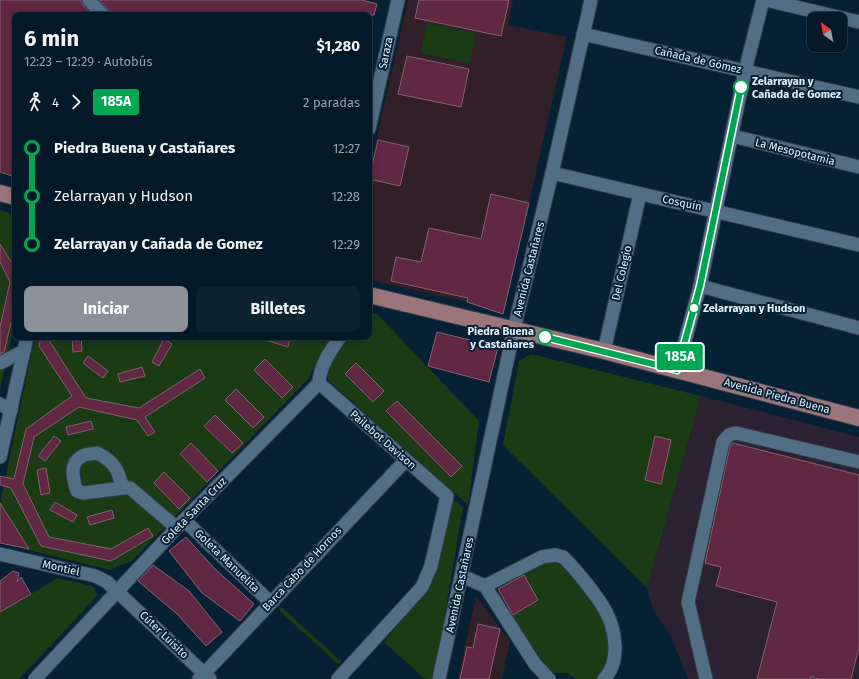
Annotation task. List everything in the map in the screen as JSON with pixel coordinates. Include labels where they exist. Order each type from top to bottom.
[{"type":"main road","points":[[0,193],[12,196]]},
{"type":"main road","name":"Avenida Piedra Buena","points":[[372,296],[604,351],[859,418]]},
{"type":"street","points":[[88,0],[100,12]]},
{"type":"street","name":"Saraza","points":[[372,117],[398,0]]},
{"type":"street","name":"Avenida Castañares","points":[[439,679],[514,330],[552,173],[591,0]]},
{"type":"street","points":[[677,370],[700,286],[745,71],[765,0],[859,22]]},
{"type":"street","name":"Cañada de Gómez","points":[[583,34],[859,97]]},
{"type":"street","name":"La Mesopotamia","points":[[732,136],[859,167]]},
{"type":"street","name":"Cosquín","points":[[552,173],[859,245]]},
{"type":"street","name":"Del Colegio","points":[[604,351],[640,194]]},
{"type":"street","points":[[700,286],[859,328]]},
{"type":"street","points":[[0,457],[5,407],[24,352],[26,340]]},
{"type":"street","points":[[319,383],[319,372],[338,340]]},
{"type":"street","points":[[0,363],[24,352]]},
{"type":"street","name":"Pailebot Davison","points":[[319,383],[447,496],[431,566],[422,587],[338,679]]},
{"type":"street","name":"Goleta Santa Cruz","points":[[35,679],[181,524],[319,383]]},
{"type":"street","points":[[706,679],[688,602],[723,442],[729,435],[736,432],[859,462]]},
{"type":"street","name":"Barca Cabo de Hornos","points":[[204,677],[270,602],[406,460]]},
{"type":"street","name":"Goleta Manuelita","points":[[123,488],[130,488],[181,524],[270,602]]},
{"type":"street","name":"Montiel","points":[[0,554],[95,576],[118,591]]},
{"type":"street","points":[[485,586],[542,557],[555,555],[563,557],[605,610],[611,624],[615,647],[614,662],[604,679]]},
{"type":"street","points":[[462,576],[485,586],[535,664],[549,679]]},
{"type":"street","name":"Cúter Luisito","points":[[118,591],[204,677]]},
{"type":"shaded area","points":[[408,0],[513,0],[508,25],[567,37],[529,203],[491,194],[467,302],[372,281],[372,159]]},
{"type":"shaded area","points":[[701,396],[859,437],[859,679],[688,679],[670,635],[653,610],[647,588]]},
{"type":"shaded area","points":[[476,596],[510,641],[502,679],[458,679]]},
{"type":"green space","points":[[427,23],[476,33],[470,63],[421,53]]},
{"type":"green space","points":[[0,210],[12,214],[12,263],[0,244]]},
{"type":"green space","points":[[0,262],[6,272],[12,268],[12,276],[0,327]]},
{"type":"green space","points":[[376,313],[479,421],[468,505],[329,381],[328,369],[338,352],[348,340],[372,340],[372,314]],"holes":[[[357,363],[384,391],[373,402],[346,374]],[[397,401],[424,429],[414,439],[386,412]],[[434,438],[462,466],[452,477],[424,449]]]},
{"type":"green space","points":[[12,320],[12,335],[0,390],[0,347],[6,343]]},
{"type":"green space","points":[[34,340],[40,340],[39,346],[72,396],[26,429],[12,489],[43,547],[111,561],[153,536],[148,528],[111,549],[49,537],[23,484],[34,437],[79,407],[137,420],[148,436],[155,432],[145,417],[205,378],[200,370],[139,408],[86,398],[50,342],[50,340],[164,340],[273,340],[273,342],[287,346],[289,340],[329,340],[307,380],[133,560],[110,570],[0,543],[25,548],[26,545],[0,503]],"holes":[[[164,340],[172,344],[159,366],[152,361]],[[88,356],[108,371],[103,377],[83,363]],[[265,359],[293,387],[282,398],[254,370]],[[142,367],[144,376],[120,382],[118,374]],[[236,389],[264,417],[253,428],[225,400]],[[215,415],[243,443],[231,453],[204,426]],[[91,421],[93,430],[68,435],[66,427]],[[54,436],[61,441],[45,461],[38,455]],[[191,443],[218,471],[207,482],[180,454]],[[46,469],[50,493],[42,495],[37,470]],[[164,472],[190,498],[180,508],[154,483]],[[55,502],[77,515],[73,522],[51,510]],[[112,510],[114,518],[90,525],[88,517]]]},
{"type":"green space","points":[[531,354],[701,396],[647,588],[503,445],[519,361]]},
{"type":"green space","points":[[450,497],[463,507],[434,679],[425,679],[384,642],[421,596]]},
{"type":"green space","points":[[548,560],[563,562],[603,611],[612,649],[606,672],[598,679],[577,679],[566,673],[548,673],[510,617],[538,600],[523,574]]},
{"type":"green space","points":[[58,578],[92,586],[98,595],[19,679],[0,679],[0,612]]},
{"type":"green space","points":[[280,606],[341,661],[341,663],[338,664],[279,610]]},
{"type":"building","points":[[0,0],[81,0],[89,12],[12,12],[12,176],[0,172]]},
{"type":"building","points":[[100,0],[362,0],[377,4],[374,15],[372,15],[372,12],[110,12]]},
{"type":"building","points":[[419,0],[509,0],[501,36],[415,18]]},
{"type":"building","points":[[407,56],[469,69],[461,107],[398,94]]},
{"type":"building","points":[[378,140],[409,147],[400,186],[372,180],[372,166]]},
{"type":"building","points":[[491,194],[529,203],[503,314],[467,302],[468,298],[391,281],[396,257],[421,262],[429,228],[481,239]]},
{"type":"building","points":[[0,244],[12,263],[12,319],[4,352],[0,354],[0,327],[10,282],[0,262]]},
{"type":"building","points":[[437,332],[498,347],[489,382],[428,366]]},
{"type":"building","points":[[40,340],[50,340],[50,342],[86,398],[139,408],[200,369],[205,378],[145,417],[155,432],[148,436],[137,420],[79,407],[34,437],[23,484],[49,537],[111,549],[148,528],[153,536],[111,561],[41,546],[11,488],[0,485],[0,476],[14,479],[26,429],[72,396],[39,346]]},
{"type":"building","points":[[72,340],[81,340],[82,351],[73,352]]},
{"type":"building","points":[[163,340],[172,344],[159,366],[152,362]]},
{"type":"building","points":[[265,340],[289,340],[288,347]]},
{"type":"building","points":[[88,356],[108,371],[103,378],[83,363]]},
{"type":"building","points":[[265,359],[293,387],[282,398],[254,370]]},
{"type":"building","points":[[356,363],[384,391],[373,402],[345,374]]},
{"type":"building","points":[[142,367],[145,376],[120,382],[118,374]]},
{"type":"building","points":[[236,389],[264,417],[253,428],[225,400]]},
{"type":"building","points":[[397,401],[462,466],[451,477],[386,411]]},
{"type":"building","points":[[215,415],[243,443],[232,453],[204,426]]},
{"type":"building","points":[[91,421],[93,429],[68,435],[66,427]]},
{"type":"building","points":[[54,436],[61,441],[45,461],[38,456]]},
{"type":"building","points":[[655,436],[671,440],[661,484],[645,480]]},
{"type":"building","points":[[191,443],[218,471],[207,482],[180,454]]},
{"type":"building","points":[[733,443],[859,475],[859,647],[851,679],[818,679],[811,677],[810,679],[757,679],[777,602],[716,586],[721,567],[705,563],[730,446]]},
{"type":"building","points":[[46,468],[50,493],[41,495],[37,470]]},
{"type":"building","points":[[164,472],[190,498],[179,509],[154,483]]},
{"type":"building","points":[[55,502],[77,515],[73,522],[50,510]]},
{"type":"building","points":[[0,503],[14,525],[29,549],[0,543]]},
{"type":"building","points":[[112,510],[114,518],[90,525],[87,517]]},
{"type":"building","points":[[186,537],[215,569],[254,604],[240,621],[202,593],[169,551]]},
{"type":"building","points":[[153,565],[189,591],[222,632],[206,646],[177,614],[138,581]]},
{"type":"building","points":[[13,571],[19,573],[17,582],[21,577],[31,594],[0,612],[0,581]]},
{"type":"building","points":[[524,575],[538,600],[513,615],[498,589]]},
{"type":"building","points":[[478,624],[500,629],[489,679],[460,679],[467,647],[473,648]]},
{"type":"bus line","name":"185A","points":[[545,337],[677,370],[700,286],[741,87]]},
{"type":"place","name":"Zelarrayan y Cañada de Gomez","points":[[741,87]]},
{"type":"place","name":"Zelarrayan y Hudson","points":[[694,308]]},
{"type":"place","name":"Piedra Buena y Castañares","points":[[545,337]]}]
